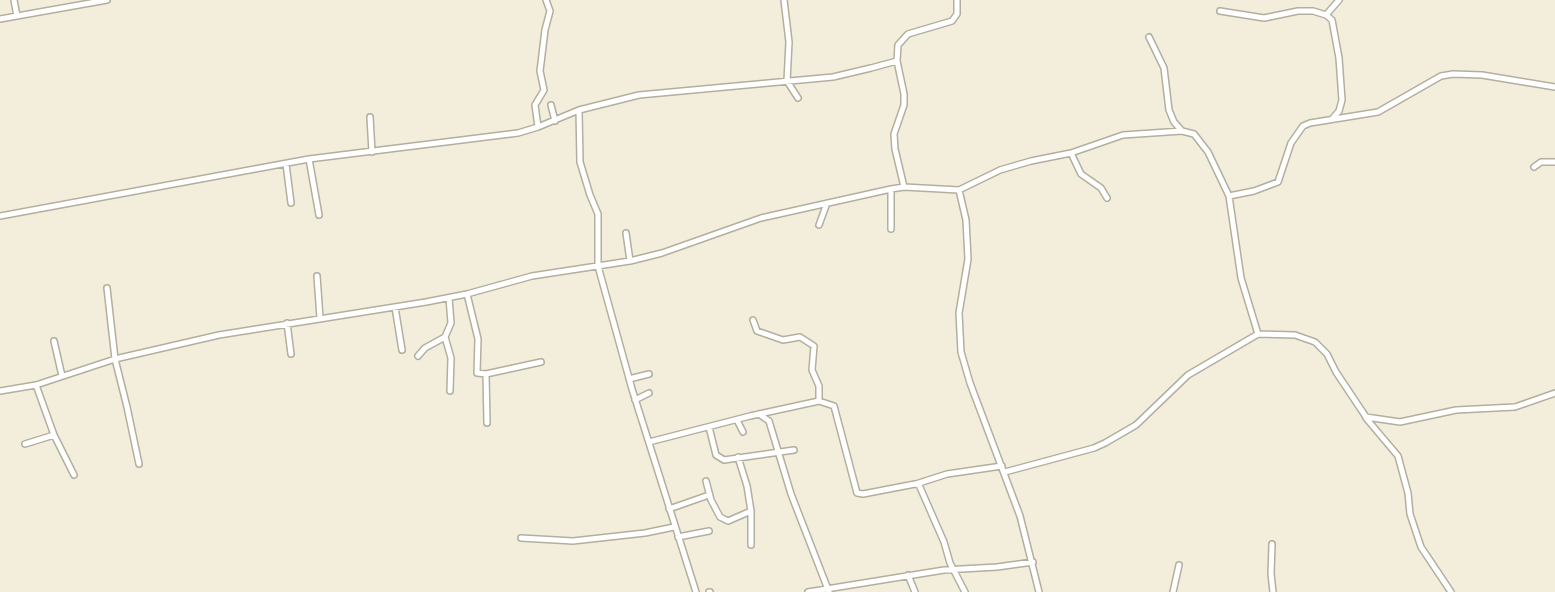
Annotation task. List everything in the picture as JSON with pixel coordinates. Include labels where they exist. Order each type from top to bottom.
[{"type":"street","points":[[14,0],[17,16]]},
{"type":"street","points":[[0,19],[107,0]]},
{"type":"street","points":[[538,127],[535,105],[544,90],[540,71],[545,30],[550,11],[546,0]]},
{"type":"street","points":[[784,0],[789,42],[786,82],[798,98]]},
{"type":"street","points":[[904,187],[895,149],[894,134],[904,105],[904,94],[896,61],[898,46],[908,34],[952,21],[956,18],[958,10],[957,0]]},
{"type":"street","points":[[1326,14],[1339,0]]},
{"type":"street","points":[[1220,12],[1264,18],[1298,11],[1326,14],[1332,20],[1335,28],[1342,91],[1341,106],[1333,119]]},
{"type":"street","points":[[1149,37],[1164,68],[1166,102],[1174,122],[1182,131]]},
{"type":"street","points":[[0,216],[309,160],[489,138],[538,127],[579,110],[613,100],[650,93],[833,77],[896,61]]},
{"type":"street","points":[[1228,196],[1254,191],[1278,182],[1284,158],[1295,135],[1310,123],[1378,112],[1431,81],[1453,74],[1491,76],[1555,87]]},
{"type":"street","points":[[551,105],[555,120]]},
{"type":"street","points":[[579,110],[580,162],[598,214],[598,266],[635,400],[696,592]]},
{"type":"street","points":[[370,118],[372,152]]},
{"type":"street","points":[[1170,132],[1174,122]]},
{"type":"street","points":[[0,391],[36,385],[115,359],[177,344],[287,323],[448,298],[532,276],[630,261],[662,253],[761,218],[891,189],[904,187],[959,190],[1010,167],[1071,153],[1123,135],[1182,131],[1194,134],[1200,139],[1228,196],[1241,278],[1258,334]]},
{"type":"street","points":[[1071,153],[1081,174],[1101,188],[1107,198]]},
{"type":"street","points":[[309,160],[318,215]]},
{"type":"street","points":[[1534,167],[1541,162],[1555,162]]},
{"type":"street","points":[[286,164],[291,203]]},
{"type":"street","points":[[891,189],[891,230]]},
{"type":"street","points":[[959,190],[966,220],[968,259],[960,302],[961,352],[970,382],[1005,472],[1033,562],[1039,592]]},
{"type":"street","points":[[819,225],[827,203]]},
{"type":"street","points":[[626,233],[630,261]]},
{"type":"street","points":[[317,276],[320,318]]},
{"type":"street","points":[[107,288],[115,359],[128,407],[139,464]]},
{"type":"street","points":[[467,294],[478,339],[476,371],[479,375],[541,362]]},
{"type":"street","points":[[418,356],[425,348],[445,337],[451,324],[448,298]]},
{"type":"street","points":[[395,307],[402,350]]},
{"type":"street","points":[[753,320],[756,331],[783,340],[800,337],[809,341],[814,346],[812,370],[819,386],[819,401]]},
{"type":"street","points":[[287,323],[292,354]]},
{"type":"street","points":[[1005,472],[1094,448],[1105,443],[1136,425],[1188,375],[1258,334],[1295,335],[1314,342],[1327,354],[1336,372],[1366,417],[1398,456],[1408,493],[1410,514],[1421,547],[1451,592]]},
{"type":"street","points":[[445,337],[451,358],[450,391]]},
{"type":"street","points":[[54,341],[62,376]]},
{"type":"street","points":[[486,374],[488,423]]},
{"type":"street","points":[[629,379],[649,374]]},
{"type":"street","points":[[36,385],[54,435],[74,475]]},
{"type":"street","points":[[635,400],[649,393]]},
{"type":"street","points":[[1366,417],[1400,422],[1456,410],[1515,407],[1555,393]]},
{"type":"street","points":[[649,442],[819,401],[834,406],[857,492],[863,494],[915,484],[947,474],[1002,466]]},
{"type":"street","points":[[769,421],[774,411]]},
{"type":"street","points":[[759,414],[769,421],[800,518],[829,590]]},
{"type":"street","points":[[737,420],[743,432]]},
{"type":"street","points":[[709,427],[716,455],[724,460],[794,450]]},
{"type":"street","points":[[25,444],[54,435]]},
{"type":"street","points":[[738,457],[747,486],[751,546]]},
{"type":"street","points":[[706,481],[717,515],[724,519],[736,518],[750,511]]},
{"type":"street","points":[[915,484],[919,485],[923,492],[965,592]]},
{"type":"street","points":[[669,509],[709,494]]},
{"type":"street","points":[[521,538],[573,541],[645,533],[674,527]]},
{"type":"street","points":[[678,537],[709,531]]},
{"type":"street","points":[[1272,544],[1271,574],[1274,592]]},
{"type":"street","points":[[808,592],[821,589],[829,590],[908,575],[1033,562]]},
{"type":"street","points":[[1173,592],[1180,565]]},
{"type":"street","points":[[908,575],[915,592]]},
{"type":"street","points":[[821,589],[825,579]]}]
